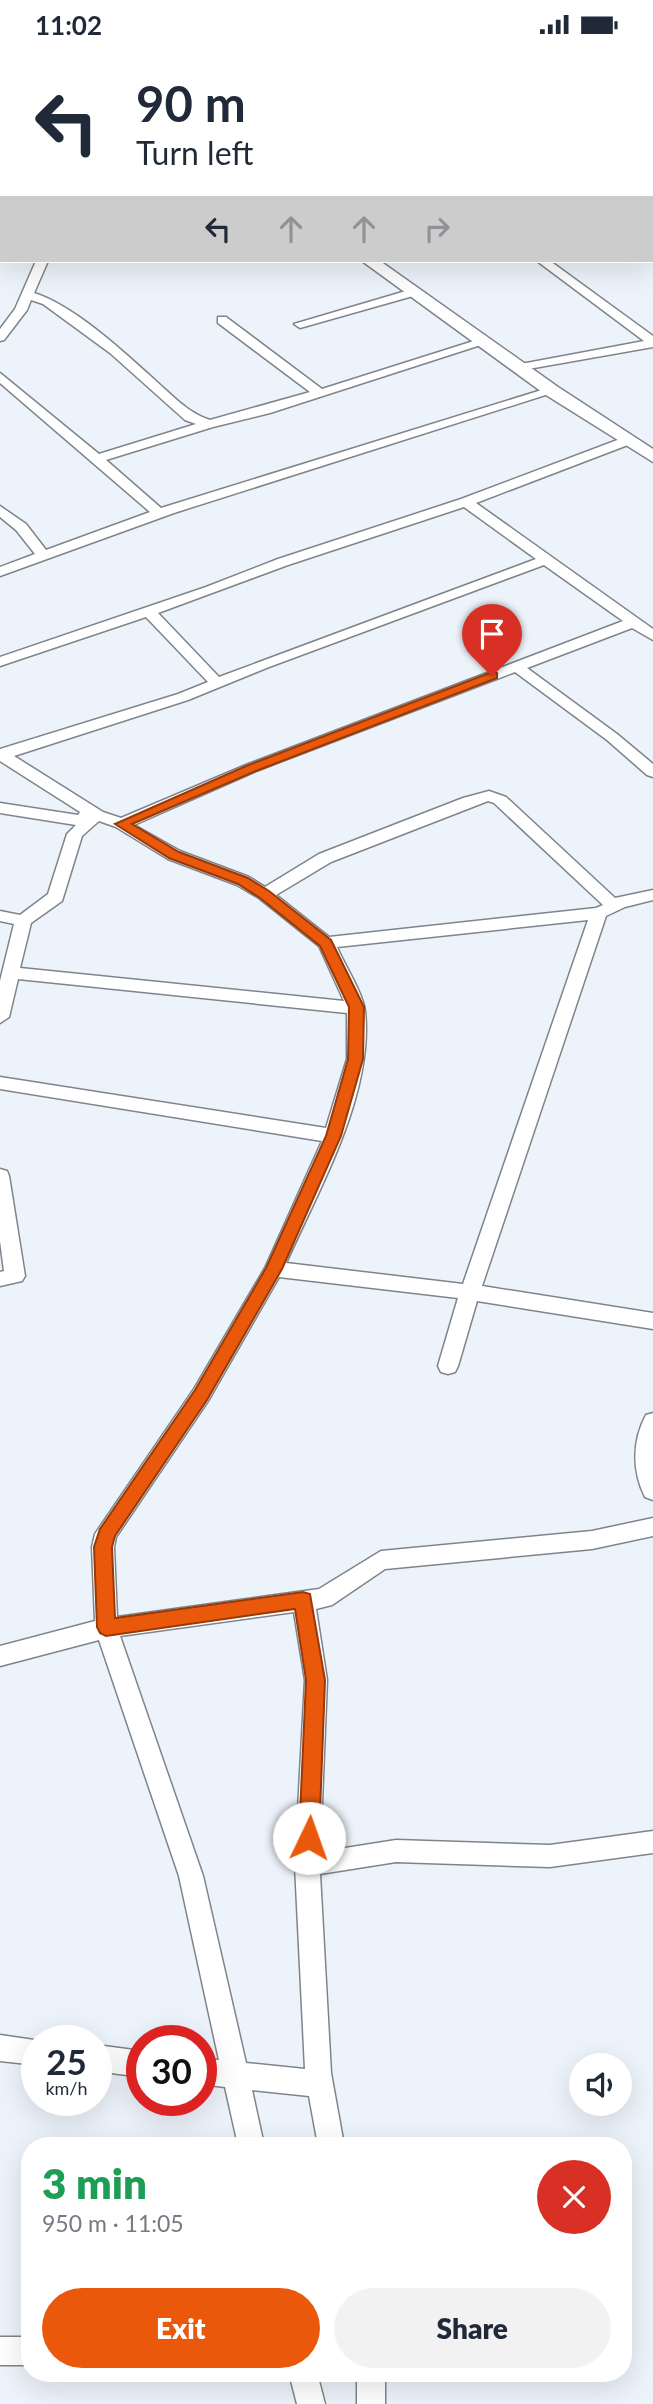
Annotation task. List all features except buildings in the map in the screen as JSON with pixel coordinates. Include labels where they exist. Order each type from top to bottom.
[{"type":"street","points":[[2,331],[20,310],[41,263]]},
{"type":"street","points":[[373,263],[552,391],[653,457]]},
{"type":"street","points":[[546,264],[653,343]]},
{"type":"street","points":[[300,324],[416,292]]},
{"type":"street","points":[[27,295],[47,301],[114,350],[189,417],[209,423]]},
{"type":"street","points":[[222,320],[318,392]]},
{"type":"street","points":[[97,459],[484,342]]},
{"type":"street","points":[[521,368],[653,343]]},
{"type":"street","points":[[0,377],[160,514]]},
{"type":"street","points":[[0,572],[160,514],[552,391]]},
{"type":"street","points":[[0,662],[283,562],[466,502],[628,440]]},
{"type":"street","points":[[466,502],[653,636]]},
{"type":"street","points":[[0,510],[21,527],[43,556]]},
{"type":"street","points":[[1,755],[183,697],[546,560]]},
{"type":"street","points":[[148,611],[217,683]]},
{"type":"street","points":[[122,824],[251,768],[633,622]]},
{"type":"street","points":[[517,667],[612,737],[653,772]]},
{"type":"street","points":[[1,755],[89,814]]},
{"type":"street","points":[[265,894],[325,858],[469,801],[489,796],[500,800],[611,903],[620,903]]},
{"type":"street","points":[[0,808],[89,814],[122,824],[174,855],[243,881],[265,894],[326,943],[356,1007],[356,1059],[333,1136],[274,1269],[201,1395],[106,1534],[103,1547],[106,1627],[191,1877],[249,2137]]},
{"type":"street","points":[[0,1017],[23,921],[56,897],[75,834],[89,814]]},
{"type":"street","points":[[326,943],[599,913],[620,903],[653,895]]},
{"type":"street","points":[[448,1366],[470,1292],[599,913]]},
{"type":"street","points":[[0,916],[23,921]]},
{"type":"street","points":[[10,973],[356,1007]]},
{"type":"street","points":[[0,1083],[333,1136]]},
{"type":"street","points":[[0,1177],[15,1276],[0,1279]]},
{"type":"street","points":[[274,1269],[470,1292],[653,1321]]},
{"type":"street","points":[[653,1421],[644,1451],[653,1491]]},
{"type":"street","points":[[0,1656],[106,1627],[324,1598],[381,1560],[592,1540],[653,1527]]},
{"type":"street","points":[[303,1600],[316,1680],[307,1864],[320,2084],[330,2137]]},
{"type":"street","points":[[307,1864],[396,1851],[550,1856],[653,1842]]},
{"type":"street","points":[[0,2047],[21,2050]]},
{"type":"street","points":[[217,2073],[320,2084]]},
{"type":"street","points":[[0,2351],[21,2351]]},
{"type":"street","points":[[305,2382],[311,2404]]},
{"type":"street","points":[[371,2382],[371,2404]]},
{"type":"route","points":[[309,1838],[316,1680],[303,1600],[106,1627],[103,1547],[106,1534],[201,1395],[274,1269],[333,1136],[356,1059],[356,1007],[326,943],[265,894],[243,881],[174,855],[122,824],[251,768],[492,676]]}]
